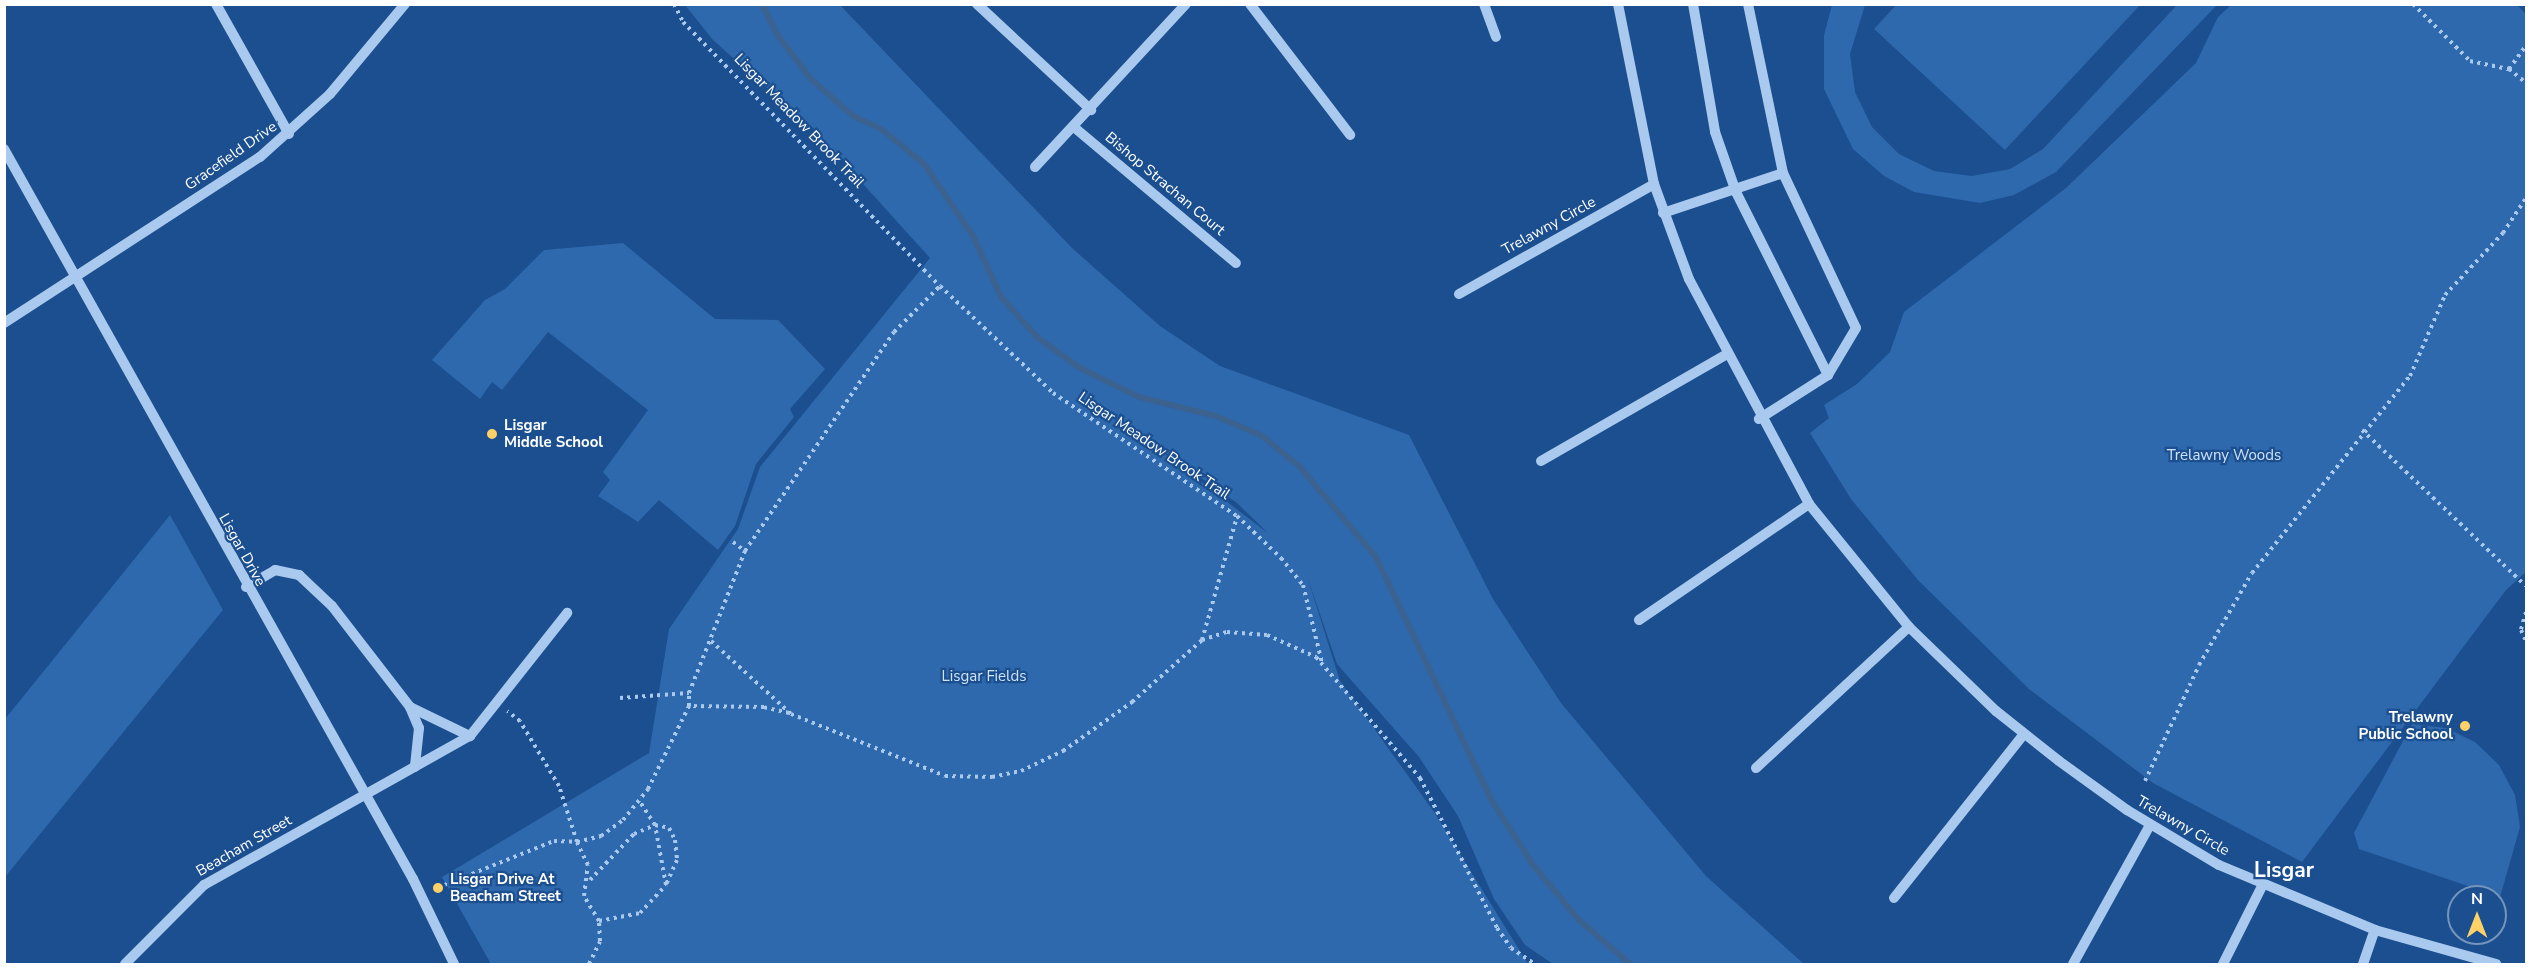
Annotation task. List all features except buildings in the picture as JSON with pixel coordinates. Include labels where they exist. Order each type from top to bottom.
[{"type":"street","points":[[216,4],[289,134]]},
{"type":"street","name":"Gracefield Drive","points":[[4,323],[289,134],[330,94],[405,4]]},
{"type":"street","points":[[977,4],[1091,110]]},
{"type":"street","points":[[1035,166],[1075,128],[1185,4]]},
{"type":"street","points":[[1250,4],[1350,135]]},
{"type":"street","points":[[1484,4],[1496,38]]},
{"type":"street","name":"Trelawny Circle","points":[[1618,4],[1654,184],[1663,213],[1725,355],[1759,419],[1809,504],[1909,627],[2024,734],[2151,825],[2262,886],[2375,930],[2496,964]]},
{"type":"street","points":[[1693,4],[1715,132],[1736,192],[1828,375]]},
{"type":"street","points":[[1748,4],[1783,172],[1856,328],[1828,375],[1759,419]]},
{"type":"street","name":"Bishop Strachan Court","points":[[1075,128],[1236,263]]},
{"type":"street","name":"Lisgar Drive","points":[[4,149],[246,587],[366,794],[454,964]]},
{"type":"street","points":[[1663,213],[1736,192],[1783,172]]},
{"type":"street","name":"Trelawny Circle","points":[[1459,294],[1654,184]]},
{"type":"street","points":[[1541,461],[1725,355]]},
{"type":"street","points":[[1639,620],[1809,504]]},
{"type":"street","points":[[246,587],[275,570],[298,575],[332,606],[410,707],[419,728],[415,767]]},
{"type":"street","points":[[410,707],[470,736],[567,613]]},
{"type":"street","points":[[1756,768],[1909,627]]},
{"type":"street","points":[[1894,898],[2024,734]]},
{"type":"street","name":"Beacham Street","points":[[125,964],[204,885],[470,736]]},
{"type":"street","points":[[2073,964],[2151,825]]},
{"type":"street","points":[[2223,964],[2262,886]]},
{"type":"street","points":[[2363,964],[2375,930]]},
{"type":"path","name":"Lisgar Meadow Brook Trail","points":[[674,4],[683,22],[940,286],[1053,393],[1237,516],[1303,585],[1322,664],[1420,777],[1497,928],[1511,948],[1535,964]]},
{"type":"path","points":[[2413,4],[2470,61],[2510,69],[2526,84]]},
{"type":"path","points":[[2510,69],[2526,46]]},
{"type":"path","points":[[2145,780],[2199,664],[2252,573],[2362,430],[2410,376],[2445,295],[2526,198]]},
{"type":"path","points":[[444,885],[554,841],[577,842],[601,836],[639,800],[689,706],[689,693],[711,641],[722,600],[745,551],[894,332],[940,286]]},
{"type":"path","points":[[2362,430],[2526,586]]},
{"type":"path","points":[[1202,640],[1237,516]]},
{"type":"path","points":[[733,542],[745,551]]},
{"type":"path","points":[[2526,612],[2521,630],[2526,641]]},
{"type":"path","points":[[689,706],[764,707],[791,714],[936,773],[992,777],[1021,771],[1063,751],[1132,702],[1202,640],[1227,632],[1267,635],[1322,664]]},
{"type":"path","points":[[711,641],[791,714]]},
{"type":"path","points":[[620,698],[689,693]]},
{"type":"path","points":[[496,703],[520,721],[559,786],[589,881]]},
{"type":"path","points":[[639,800],[655,825],[666,885]]},
{"type":"path","points":[[589,964],[600,941],[599,921],[584,896],[589,881],[634,834],[655,825],[669,828],[675,840],[677,860],[666,885],[640,913],[599,921]]},
{"type":"green space","points":[[1897,4],[2140,5],[2005,150],[1874,29]]},
{"type":"green space","name":"Lisgar Fields","points":[[685,5],[840,5],[1072,248],[1160,326],[1220,366],[1409,435],[1493,599],[1561,703],[1706,876],[1804,964],[1553,964],[1525,945],[1494,899],[1458,816],[1419,757],[1337,664],[1307,576],[1340,681],[1434,812],[1528,964],[491,964],[442,877],[649,753],[669,629],[738,529],[760,467],[930,258],[816,132],[713,40]],"holes":[[[1147,440],[1237,503],[1269,534]]]},
{"type":"green space","points":[[1832,5],[1865,5],[1850,54],[1855,92],[1872,127],[1899,154],[1934,171],[1972,176],[2010,169],[2043,149],[2177,5],[2217,5],[2056,172],[2014,195],[1980,203],[1914,192],[1884,176],[1853,149],[1824,89],[1824,35]]},
{"type":"green space","name":"Trelawny Woods","points":[[2231,5],[2517,5],[2526,14],[2526,572],[2506,590],[2302,862],[2153,783],[2029,689],[1918,580],[1851,499],[1810,433],[1829,418],[1824,405],[1857,384],[1890,352],[1904,312],[2066,188],[2196,63],[2218,17]]},
{"type":"green space","points":[[623,243],[715,319],[778,320],[825,369],[790,409],[794,417],[756,464],[735,526],[718,550],[659,500],[638,522],[598,496],[610,480],[603,472],[648,410],[548,332],[502,390],[492,382],[480,399],[432,360],[485,300],[505,289],[544,250]]},
{"type":"green space","points":[[170,515],[223,610],[5,877],[5,719]]},
{"type":"green space","points":[[2412,724],[2446,728],[2475,742],[2499,765],[2515,795],[2520,827],[2503,885],[2465,885],[2359,849],[2354,833]]},
{"type":"waterway","points":[[762,4],[776,33],[811,79],[853,116],[881,129],[924,164],[973,236],[1001,297],[1037,337],[1080,368],[1139,397],[1216,416],[1262,436],[1299,466],[1376,557],[1492,801],[1533,865],[1579,920],[1630,964]]},
{"type":"place","name":"Lisgar Middle School","points":[[492,434]]},
{"type":"place","name":"Trelawny Public School","points":[[2465,726]]},
{"type":"place","name":"Lisgar Drive At Beacham Street","points":[[438,888]]},
{"type":"district","name":"Lisgar","points":[[2284,870]]}]
